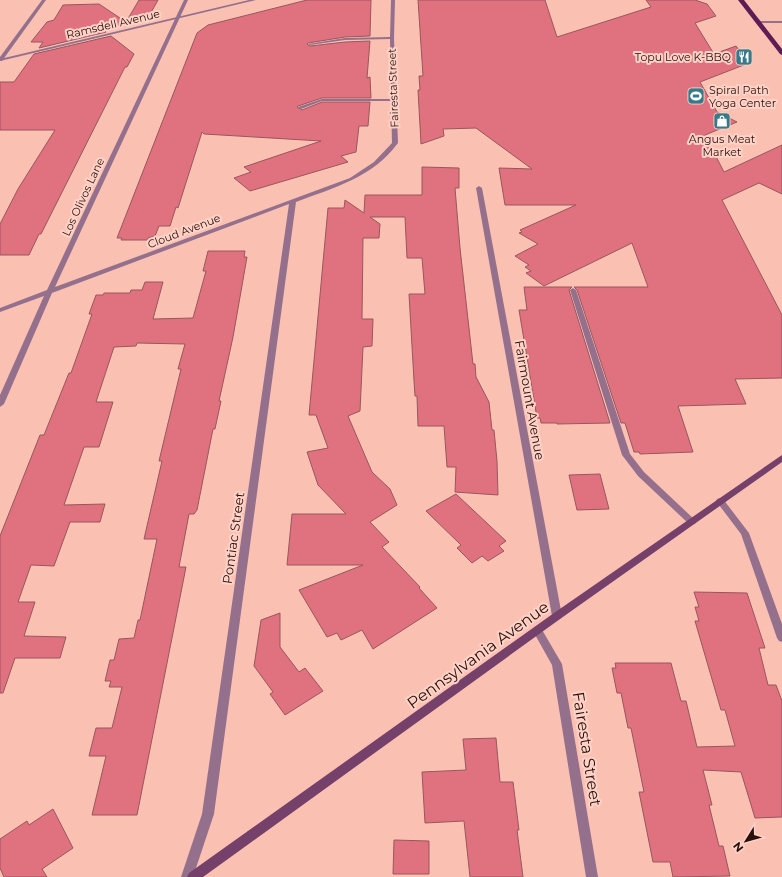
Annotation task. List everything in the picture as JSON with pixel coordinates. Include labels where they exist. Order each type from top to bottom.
[{"type":"main road","points":[[741,0],[782,53]]},
{"type":"main road","name":"Pennsylvania Avenue","points":[[193,877],[557,616],[782,458]]},
{"type":"street","points":[[0,60],[44,0]]},
{"type":"street","name":"Los Olivos Lane","points":[[0,404],[49,293],[186,0]]},
{"type":"street","name":"Ramsdell Avenue","points":[[0,60],[254,0]]},
{"type":"street","name":"Fairesta Street","points":[[372,167],[385,157],[395,143],[392,38],[393,0]]},
{"type":"street","points":[[758,22],[782,22]]},
{"type":"street","points":[[310,44],[345,39],[392,38]]},
{"type":"street","points":[[301,107],[322,100],[394,100]]},
{"type":"street","name":"Cloud Avenue","points":[[0,310],[352,179],[372,167]]},
{"type":"street","name":"Fairmount Avenue","points":[[479,188],[557,616]]},
{"type":"street","name":"Pontiac Street","points":[[187,877],[208,814],[293,200]]},
{"type":"street","points":[[573,290],[626,455],[641,474],[692,522]]},
{"type":"street","points":[[720,501],[745,533],[782,638]]},
{"type":"street","name":"Fairesta Street","points":[[538,631],[557,664],[592,877]]},
{"type":"building","points":[[139,0],[158,0],[149,16],[103,30],[106,32],[39,48],[43,42],[31,42],[47,22],[54,20],[63,5],[99,4],[126,22]]},
{"type":"building","points":[[307,0],[371,0],[370,36],[345,37],[307,44],[310,46],[370,41],[367,78],[370,77],[371,98],[322,98],[297,107],[302,110],[322,102],[370,102],[368,126],[359,126],[356,152],[341,156],[348,162],[250,191],[234,178],[251,172],[244,167],[321,141],[204,134],[202,132],[178,208],[176,207],[170,226],[159,226],[155,236],[148,238],[148,240],[121,240],[122,238],[117,238],[197,33],[208,25]]},
{"type":"building","points":[[418,0],[545,0],[557,37],[651,7],[646,0],[695,0],[707,4],[716,16],[695,23],[714,54],[736,46],[749,63],[700,82],[717,112],[737,122],[705,135],[724,172],[782,145],[782,194],[759,183],[722,200],[782,315],[782,378],[735,379],[746,404],[678,406],[693,452],[640,454],[639,452],[634,452],[625,423],[621,423],[577,290],[574,287],[648,287],[632,243],[544,286],[526,273],[531,271],[525,267],[529,265],[515,256],[538,244],[519,233],[522,232],[520,230],[576,205],[505,205],[499,168],[532,169],[476,128],[443,129],[444,136],[421,144],[418,90],[420,90],[419,76],[423,76]]},
{"type":"building","points":[[111,36],[134,54],[127,67],[125,67],[29,255],[0,255],[0,224],[18,189],[55,130],[0,130],[0,82],[14,82],[34,54]]},
{"type":"building","points":[[422,167],[459,168],[459,188],[455,188],[473,364],[475,364],[476,377],[489,402],[497,461],[498,495],[455,492],[456,467],[447,467],[444,426],[418,426],[409,294],[425,294],[422,258],[407,258],[405,217],[370,217],[380,224],[379,238],[363,238],[362,319],[373,319],[372,346],[363,347],[360,411],[348,416],[372,472],[390,489],[397,505],[370,522],[389,542],[382,547],[420,587],[419,588],[437,608],[373,649],[362,630],[341,640],[337,633],[327,637],[299,590],[363,565],[287,565],[292,514],[346,514],[318,485],[307,452],[328,448],[316,415],[309,415],[328,208],[344,208],[345,200],[364,213],[365,195],[422,195]]},
{"type":"building","points":[[208,251],[245,251],[244,257],[247,257],[233,337],[219,401],[221,401],[215,429],[213,429],[197,510],[194,514],[189,514],[179,567],[186,567],[137,815],[92,815],[106,756],[89,756],[96,728],[112,728],[122,687],[109,687],[111,681],[105,681],[110,660],[114,660],[119,639],[134,638],[138,620],[140,620],[157,539],[144,539],[162,461],[159,461],[181,369],[178,369],[185,344],[137,343],[136,346],[114,347],[96,402],[113,402],[99,447],[84,447],[64,505],[105,504],[100,522],[70,522],[54,566],[31,565],[18,602],[35,602],[24,636],[66,637],[60,658],[15,658],[3,693],[0,693],[0,536],[40,435],[44,435],[69,373],[71,373],[92,314],[89,314],[96,295],[103,295],[104,293],[130,293],[131,290],[142,290],[145,282],[163,282],[153,319],[193,318],[206,271],[203,271]]},
{"type":"building","points":[[524,287],[572,287],[569,290],[610,423],[541,423],[540,418],[537,418],[519,310],[527,310]]},
{"type":"building","points":[[600,474],[609,509],[577,510],[569,475]]},
{"type":"building","points":[[456,494],[506,541],[499,546],[504,551],[488,561],[482,556],[472,563],[457,548],[461,545],[426,511]]},
{"type":"building","points":[[694,592],[747,593],[765,648],[759,648],[768,685],[776,685],[782,701],[782,817],[755,818],[741,772],[703,770],[712,805],[709,805],[719,846],[723,846],[730,876],[673,877],[670,862],[653,862],[639,792],[644,792],[631,728],[628,728],[621,693],[617,693],[612,668],[616,668],[615,663],[671,663],[681,701],[686,701],[697,747],[735,746],[725,710],[721,710],[695,621],[699,621],[695,607],[699,607]]},
{"type":"building","points":[[280,613],[280,647],[299,672],[305,668],[323,691],[285,715],[270,694],[273,692],[254,666],[261,620]]},
{"type":"building","points":[[496,738],[500,782],[513,782],[523,877],[470,877],[464,821],[425,823],[422,772],[466,770],[463,739]]},
{"type":"building","points":[[53,809],[73,848],[42,869],[47,877],[4,877],[0,868],[0,839],[27,821],[29,825]]},
{"type":"building","points":[[394,840],[429,841],[429,874],[393,874]]},
{"type":"place","name":"Topu Love K-BBQ","points":[[744,57]]},
{"type":"place","name":"Spiral Path Yoga Center","points":[[696,96]]},
{"type":"place","name":"Angus Meat Market","points":[[722,121]]}]
